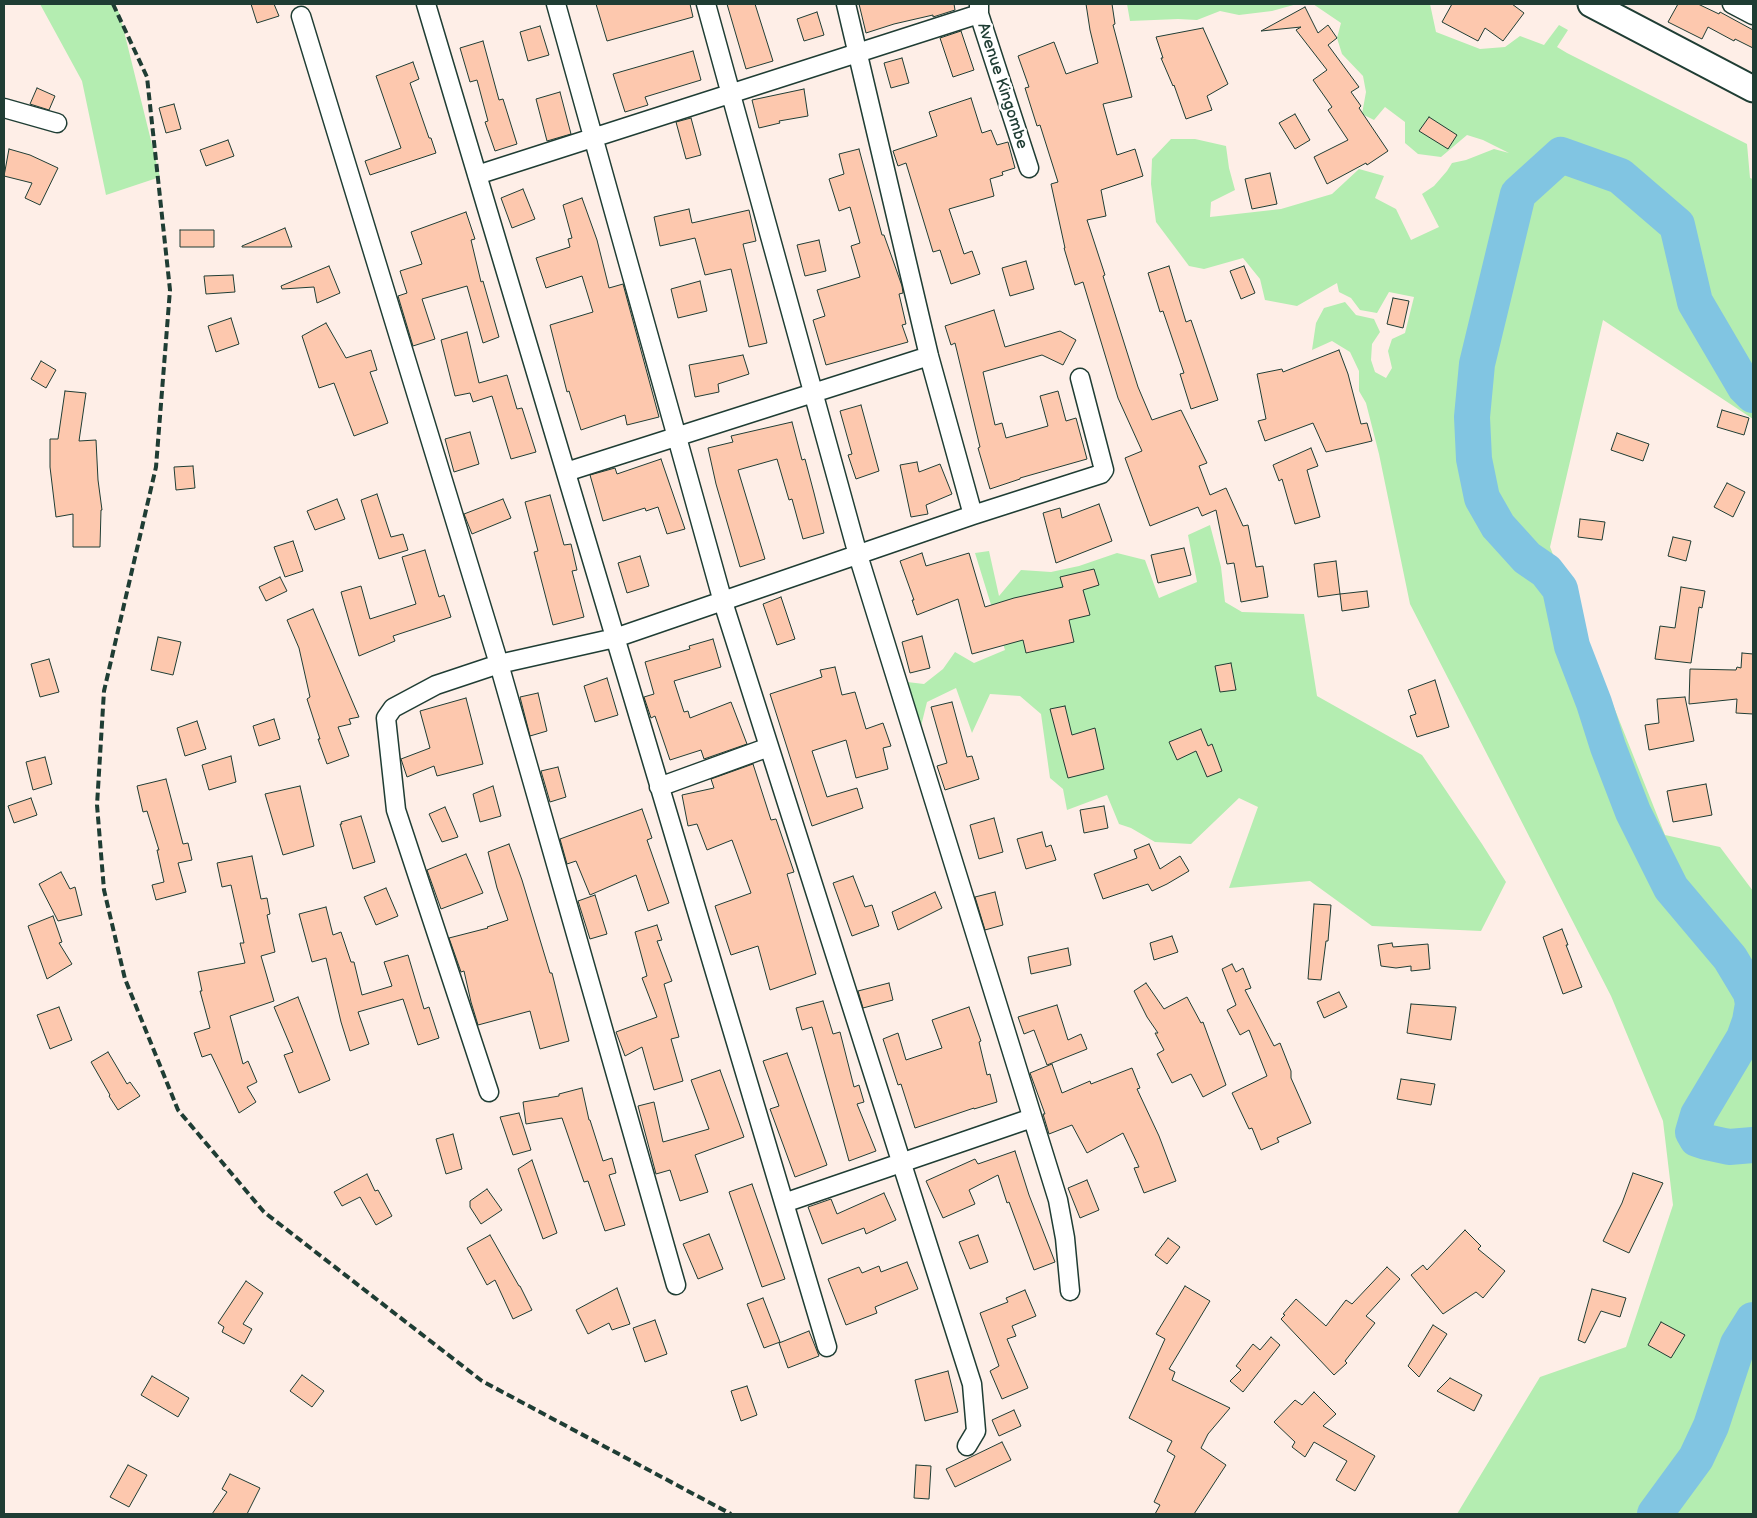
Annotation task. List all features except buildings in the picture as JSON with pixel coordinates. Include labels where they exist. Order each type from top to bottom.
[{"type":"street","points":[[426,4],[827,1347]]},
{"type":"street","points":[[556,4],[723,602],[972,1384],[976,1431],[967,1446]]},
{"type":"street","points":[[706,4],[858,555],[1058,1200],[1066,1238],[1070,1292]]},
{"type":"street","points":[[846,4],[929,356],[973,515]]},
{"type":"street","points":[[1591,4],[1753,89]]},
{"type":"street","points":[[1732,4],[1753,15]]},
{"type":"street","points":[[477,175],[857,53],[979,9]]},
{"type":"street","name":"Avenue Kingombe","points":[[979,9],[1028,168]]},
{"type":"street","points":[[301,16],[499,664],[676,1285]]},
{"type":"street","points":[[4,108],[57,123]]},
{"type":"street","points":[[566,472],[929,356]]},
{"type":"street","points":[[489,1092],[396,810],[386,718],[393,708],[436,685],[499,664],[615,638],[973,515],[1101,474],[1104,470],[1080,378]]},
{"type":"street","points":[[659,787],[769,747]]},
{"type":"street","points":[[784,1203],[1032,1118]]},
{"type":"green space","points":[[40,4],[115,4],[120,15],[160,177],[106,195],[82,81]]},
{"type":"green space","points":[[1127,4],[1297,4],[1272,11],[1239,15],[1220,11],[1197,20],[1130,21]]},
{"type":"green space","points":[[1313,4],[1430,4],[1436,32],[1480,49],[1505,47],[1520,36],[1544,45],[1559,25],[1568,30],[1557,47],[1747,144],[1750,178],[1753,179],[1753,419],[1603,320],[1550,547],[1665,835],[1720,847],[1753,891],[1753,1514],[1457,1514],[1540,1377],[1626,1347],[1673,1205],[1663,1121],[1611,996],[1410,604],[1379,454],[1366,403],[1359,391],[1359,371],[1350,352],[1332,341],[1312,350],[1316,323],[1324,308],[1345,302],[1356,315],[1374,319],[1380,332],[1372,344],[1371,360],[1375,372],[1386,378],[1392,368],[1388,351],[1392,339],[1405,333],[1414,297],[1389,292],[1377,313],[1360,310],[1351,298],[1339,292],[1337,283],[1297,306],[1265,300],[1260,279],[1243,258],[1204,269],[1189,266],[1156,222],[1151,184],[1152,159],[1171,139],[1195,139],[1226,146],[1235,190],[1211,202],[1210,217],[1281,209],[1332,194],[1359,169],[1384,176],[1375,198],[1396,209],[1411,240],[1439,227],[1422,194],[1434,186],[1452,163],[1466,160],[1494,149],[1509,153],[1483,140],[1467,135],[1441,157],[1418,154],[1405,143],[1405,122],[1385,107],[1374,120],[1362,114],[1366,92],[1363,76],[1342,54],[1337,38],[1341,23]]},
{"type":"green space","points":[[1210,525],[1221,567],[1225,602],[1242,612],[1304,614],[1317,696],[1422,755],[1482,844],[1506,882],[1481,931],[1372,926],[1310,881],[1229,888],[1258,807],[1239,798],[1191,844],[1155,842],[1131,828],[1119,824],[1107,795],[1067,810],[1063,789],[1050,778],[1041,714],[1020,696],[990,694],[972,733],[956,688],[927,702],[921,726],[907,682],[924,684],[943,669],[955,652],[974,663],[1005,650],[975,553],[989,551],[999,596],[1021,570],[1051,572],[1079,566],[1117,553],[1145,560],[1159,598],[1197,582],[1188,535]]},
{"type":"waterway","points":[[1753,395],[1745,387],[1695,302],[1677,225],[1620,176],[1561,155],[1518,194],[1477,364],[1472,417],[1474,459],[1482,498],[1498,526],[1527,558],[1546,571],[1560,589],[1572,646],[1633,812],[1671,888],[1730,958],[1751,993],[1753,1004],[1744,1038],[1698,1115],[1693,1132],[1697,1139],[1729,1147],[1753,1145]]},
{"type":"waterway","points":[[1655,1514],[1696,1458],[1711,1426],[1738,1344],[1753,1320]]},
{"type":"railway","points":[[113,4],[147,77],[170,290],[156,467],[104,691],[97,805],[104,890],[125,979],[178,1110],[264,1212],[482,1381],[731,1514]]}]
